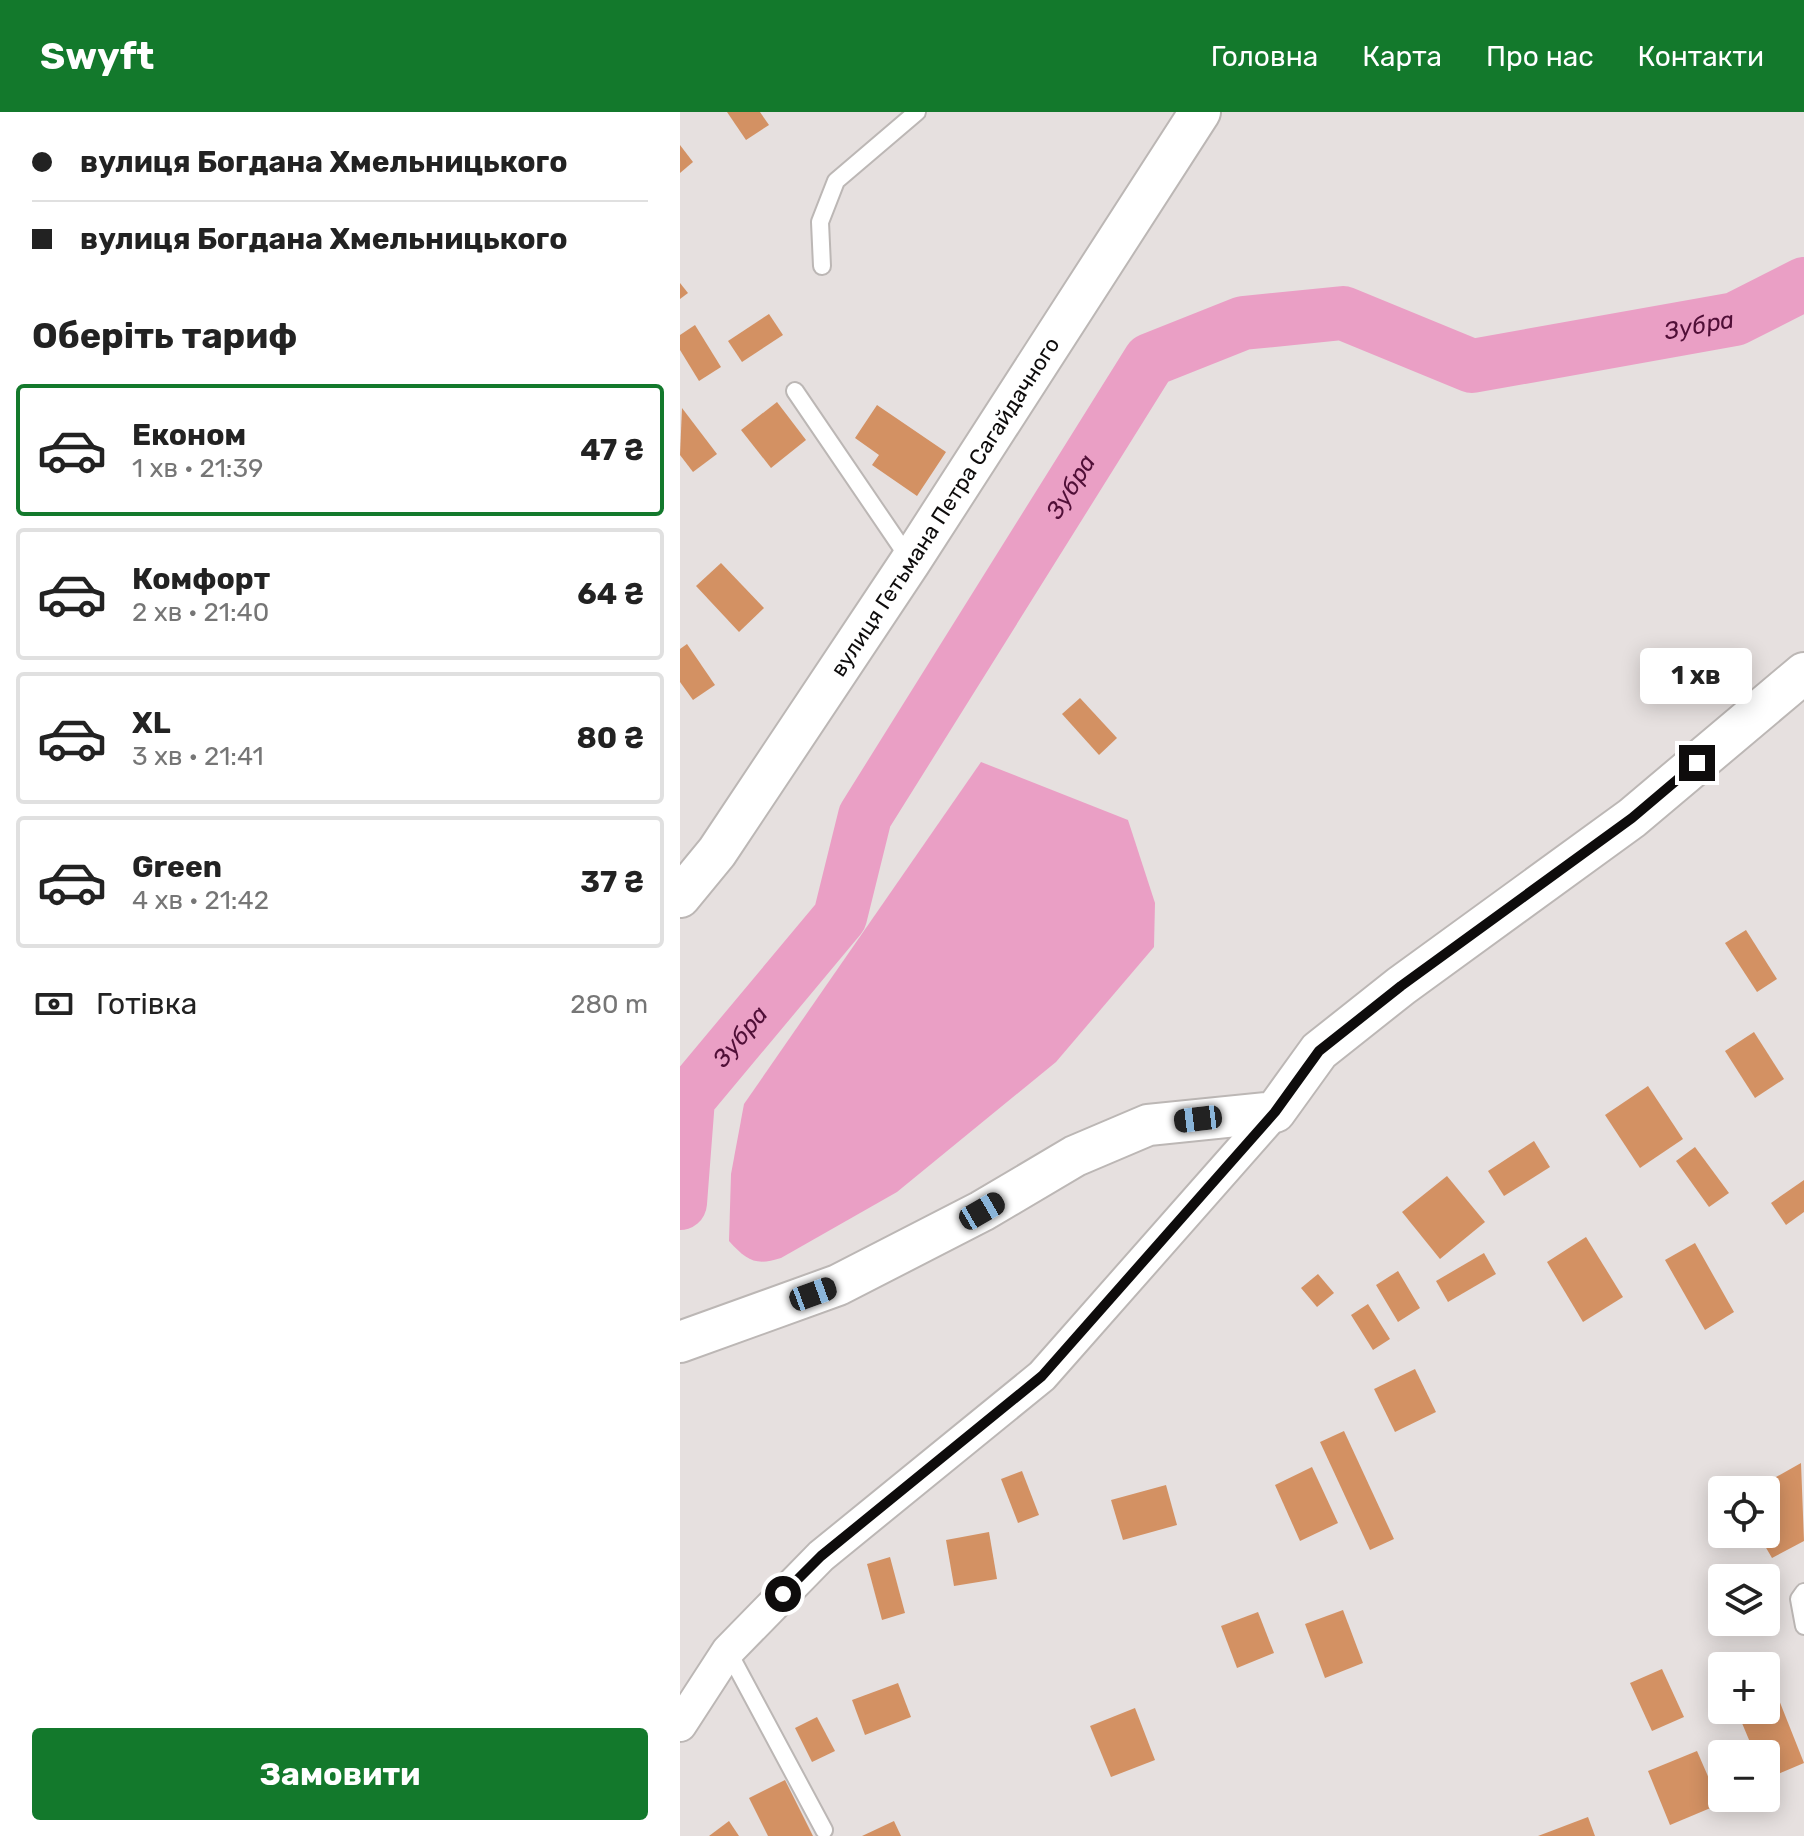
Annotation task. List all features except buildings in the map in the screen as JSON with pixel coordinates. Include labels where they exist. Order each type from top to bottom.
[{"type":"street","name":"вулиця Гетьмана Петра Сагайдачного","points":[[680,897],[717,852],[910,562],[1200,112]]},
{"type":"street","points":[[680,1725],[728,1651],[821,1556],[1042,1376],[1275,1112],[1319,1051],[1401,986],[1632,818],[1804,673]]},
{"type":"street","points":[[680,1342],[838,1285],[955,1226],[1075,1156],[1148,1125],[1275,1112]]},
{"type":"lane","points":[[822,266],[820,222],[836,181],[917,112]]},
{"type":"lane","points":[[795,391],[910,562]]},
{"type":"lane","points":[[1804,1592],[1799,1599],[1804,1626]]},
{"type":"lane","points":[[728,1651],[824,1830]]},
{"type":"shaded area","points":[[981,762],[1128,820],[1155,903],[1154,947],[1056,1062],[897,1192],[781,1258],[765,1262],[752,1260],[729,1241],[731,1174],[744,1104]]},
{"type":"waterway","name":"Зубра","points":[[680,1203],[688,1099],[840,917],[865,816],[1150,360],[1243,323],[1343,313],[1472,366],[1735,319],[1804,284]]},
{"type":"route","points":[[783,1594],[821,1556],[917,1481],[1042,1376],[1156,1243],[1275,1112],[1319,1051],[1401,986],[1632,818],[1697,763]]}]
